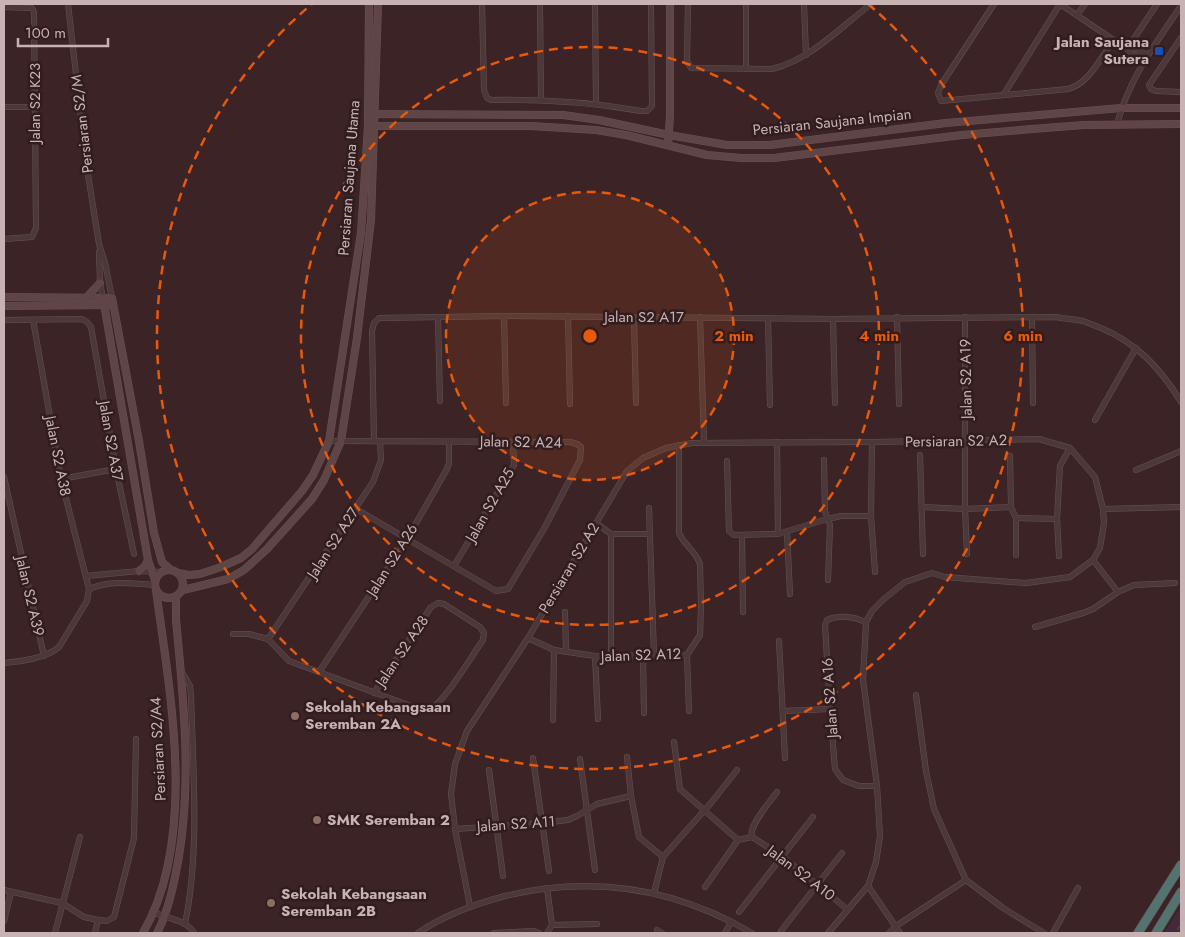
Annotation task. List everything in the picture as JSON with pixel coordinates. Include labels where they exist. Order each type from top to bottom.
[{"type":"highway","points":[[1138,933],[1181,865]]},
{"type":"highway","points":[[1156,933],[1181,892]]},
{"type":"street","name":"Persiaran S2/M","points":[[68,4],[86,162],[99,244]]},
{"type":"street","name":"Persiaran Saujana Utama","points":[[369,4],[372,114]]},
{"type":"street","name":"Persiaran Saujana Utama","points":[[178,572],[189,575],[200,574],[241,558],[252,549],[302,491],[313,475],[329,441],[361,233],[372,114],[378,4]]},
{"type":"street","points":[[482,4],[484,90],[487,98],[491,100],[541,99],[596,103],[648,111],[652,106],[651,4]]},
{"type":"street","points":[[540,4],[541,99]]},
{"type":"street","points":[[594,4],[596,103]]},
{"type":"street","points":[[668,145],[670,4]]},
{"type":"street","points":[[688,4],[687,60],[692,68],[746,69],[772,69],[785,66],[806,55],[864,6],[871,4]]},
{"type":"street","points":[[746,4],[746,69]]},
{"type":"street","points":[[804,4],[806,55]]},
{"type":"street","points":[[994,4],[941,85],[938,93],[941,101],[1068,89],[1078,86],[1114,40]]},
{"type":"street","points":[[1004,94],[1060,4],[1143,61]]},
{"type":"street","points":[[1077,15],[1085,4]]},
{"type":"street","points":[[1127,49],[1157,4]]},
{"type":"street","points":[[1117,124],[1121,108],[1143,61],[1181,6]]},
{"type":"street","name":"Jalan S2 K23","points":[[4,7],[26,7],[32,8],[34,12],[36,228],[32,237],[4,239]]},
{"type":"street","points":[[1181,38],[1150,85],[1151,89],[1156,91],[1181,92]]},
{"type":"street","points":[[1127,49],[1135,48],[1148,55]]},
{"type":"street","points":[[4,107],[34,107]]},
{"type":"street","name":"Persiaran Saujana Impian","points":[[372,114],[563,115],[599,120],[727,145],[770,145],[946,122],[1121,108],[1181,108]]},
{"type":"street","name":"Persiaran Saujana Impian","points":[[371,126],[531,126],[596,130],[626,135],[708,155],[774,158],[962,135],[1117,124],[1181,124]]},
{"type":"street","name":"Persiaran Saujana Utama","points":[[182,590],[228,579],[244,570],[267,549],[312,499],[324,480],[341,441],[369,244],[371,126]]},
{"type":"street","points":[[99,244],[100,284],[104,301]]},
{"type":"street","points":[[99,244],[105,262],[139,441],[154,533],[162,562],[170,569],[178,572],[183,581],[182,590],[176,597],[167,598],[158,594],[155,585],[161,572]]},
{"type":"street","points":[[86,298],[100,284]]},
{"type":"street","points":[[4,297],[86,298],[104,301]]},
{"type":"street","name":"Persiaran S2/A4","points":[[104,301],[148,560],[155,585],[169,689],[176,786],[171,844],[165,876],[153,912],[143,933]]},
{"type":"street","points":[[4,306],[112,301]]},
{"type":"street","points":[[504,316],[506,403]]},
{"type":"street","name":"Jalan S2 A17","points":[[377,441],[372,331],[374,322],[379,318],[504,316],[768,318],[1056,317],[1085,322],[1116,335],[1136,348],[1170,384],[1181,402]]},
{"type":"street","points":[[568,316],[570,404]]},
{"type":"street","points":[[438,317],[440,401]]},
{"type":"street","points":[[634,317],[636,403]]},
{"type":"street","points":[[700,317],[704,442]]},
{"type":"street","points":[[897,317],[899,404]]},
{"type":"street","name":"Jalan S2 A19","points":[[965,317],[965,509],[967,554]]},
{"type":"street","points":[[1032,317],[1033,403]]},
{"type":"street","points":[[768,318],[770,405]]},
{"type":"street","points":[[833,318],[835,403]]},
{"type":"street","name":"Jalan S2 A37","points":[[33,320],[82,319],[91,327],[116,469],[134,554]]},
{"type":"street","points":[[4,320],[33,320]]},
{"type":"street","name":"Jalan S2 A38","points":[[33,320],[61,478],[90,589]]},
{"type":"street","points":[[1095,420],[1136,348]]},
{"type":"street","name":"Persiaran S2 A2","points":[[470,906],[455,829],[451,794],[455,764],[467,732],[528,638],[627,471],[643,458],[666,448],[704,442],[872,442],[1039,439],[1070,448]]},
{"type":"street","name":"Jalan S2 A24","points":[[329,441],[570,442],[581,447],[580,460],[545,527],[508,589],[496,590],[454,566]]},
{"type":"street","name":"Jalan S2 A27","points":[[268,639],[373,482],[379,470],[381,460],[377,441]]},
{"type":"street","name":"Jalan S2 A26","points":[[319,672],[407,538],[446,469],[449,442]]},
{"type":"street","name":"Jalan S2 A25","points":[[454,566],[514,465],[513,442]]},
{"type":"street","points":[[777,442],[778,534]]},
{"type":"street","points":[[872,442],[871,516],[875,572]]},
{"type":"street","name":"Jalan S2 A12","points":[[528,638],[554,650],[595,656],[687,655],[700,635],[700,564],[698,559],[682,541],[679,533],[679,445]]},
{"type":"street","points":[[828,933],[868,886],[876,862],[880,836],[877,786],[863,680],[866,622],[872,611],[905,582],[932,573],[945,576],[1026,583],[1070,578],[1093,560],[1100,548],[1104,523],[1103,509],[1095,477],[1070,448],[1060,466],[1057,519],[1059,556]]},
{"type":"street","points":[[1136,470],[1181,451]]},
{"type":"street","points":[[920,455],[923,554]]},
{"type":"street","points":[[1010,456],[1011,507],[1016,518],[1016,555]]},
{"type":"street","points":[[824,460],[825,511],[830,525],[828,580]]},
{"type":"street","points":[[727,461],[729,531],[734,535],[778,534],[841,516],[871,516]]},
{"type":"street","points":[[61,478],[116,469]]},
{"type":"street","name":"Jalan S2 A39","points":[[4,477],[5,489],[44,656]]},
{"type":"street","points":[[922,507],[965,509],[1011,507]]},
{"type":"street","points":[[1103,509],[1181,507]]},
{"type":"street","points":[[649,508],[654,655]]},
{"type":"street","points":[[356,509],[454,566]]},
{"type":"street","points":[[1016,518],[1057,519]]},
{"type":"street","points":[[596,523],[611,534],[650,534]]},
{"type":"street","points":[[787,532],[790,594]]},
{"type":"street","points":[[611,534],[611,656]]},
{"type":"street","points":[[742,536],[743,612]]},
{"type":"street","points":[[139,571],[148,560]]},
{"type":"street","points":[[1093,560],[1118,592]]},
{"type":"street","points":[[86,576],[139,571],[161,572],[170,569]]},
{"type":"street","points":[[4,663],[44,656],[54,652],[88,601],[90,589],[113,582],[155,585]]},
{"type":"street","points":[[1035,627],[1093,610],[1118,592],[1140,584],[1175,583]]},
{"type":"street","name":"Persiaran S2/A4","points":[[157,933],[165,918],[184,832],[190,767],[180,669],[176,597]]},
{"type":"street","name":"Jalan S2 A28","points":[[438,603],[444,604],[480,627],[484,633],[482,640],[450,688],[436,706],[429,711],[374,693],[431,607],[438,603]]},
{"type":"street","points":[[565,612],[566,652]]},
{"type":"street","name":"Jalan S2 A16","points":[[866,622],[855,617],[833,617],[828,620],[826,625],[830,709],[835,769],[843,780],[859,786],[877,786]]},
{"type":"street","points":[[233,634],[249,634],[268,639],[289,661],[374,693]]},
{"type":"street","points":[[779,641],[785,758]]},
{"type":"street","points":[[553,720],[554,650]]},
{"type":"street","points":[[687,655],[689,711]]},
{"type":"street","points":[[595,656],[598,719]]},
{"type":"street","points":[[643,656],[644,713]]},
{"type":"street","points":[[916,695],[926,771],[934,809],[966,880],[1003,908],[1044,933]]},
{"type":"street","points":[[783,711],[830,709]]},
{"type":"street","points":[[4,890],[62,903],[84,917],[107,921],[114,917],[134,838],[136,739]]},
{"type":"street","points":[[674,742],[679,787],[738,840],[705,887]]},
{"type":"street","points":[[533,758],[548,872]]},
{"type":"street","points":[[627,758],[631,796],[639,836],[663,857]]},
{"type":"street","points":[[580,759],[595,870]]},
{"type":"street","points":[[185,924],[190,891],[192,852],[190,767]]},
{"type":"street","points":[[489,770],[503,876]]},
{"type":"street","points":[[654,893],[663,857],[705,810],[737,770]]},
{"type":"street","points":[[752,837],[750,831],[752,827],[777,792]]},
{"type":"street","name":"Jalan S2 A11","points":[[455,829],[496,825],[542,824],[568,820],[597,804],[631,796]]},
{"type":"street","points":[[739,912],[813,817]]},
{"type":"street","points":[[55,933],[80,836]]},
{"type":"street","name":"Jalan S2 A10","points":[[738,840],[752,837],[782,856],[847,909]]},
{"type":"street","points":[[782,931],[842,853]]},
{"type":"street","points":[[889,933],[896,926],[966,880]]},
{"type":"street","points":[[418,933],[470,906],[532,890],[589,886],[613,887],[654,893],[682,901],[752,933]]},
{"type":"street","points":[[868,886],[900,933]]},
{"type":"street","points":[[546,933],[552,925],[547,888]]},
{"type":"street","points":[[1053,933],[1078,888]]},
{"type":"street","points":[[4,921],[11,892]]},
{"type":"street","points":[[153,912],[191,927],[194,933]]},
{"type":"street","points":[[95,933],[98,920]]},
{"type":"street","points":[[725,933],[731,922]]},
{"type":"street","points":[[552,925],[597,924]]},
{"type":"street","points":[[494,933],[534,931],[539,933]]},
{"type":"green space","points":[[1181,907],[1181,933],[1164,933]]},
{"type":"place","name":"Jalan Saujana Sutera","points":[[1159,51]]},
{"type":"place","name":"Sekolah Kebangsaan Seremban 2A","points":[[295,716]]},
{"type":"place","name":"SMK Seremban 2","points":[[317,820]]},
{"type":"place","name":"Sekolah Kebangsaan Seremban 2B","points":[[271,903]]}]
